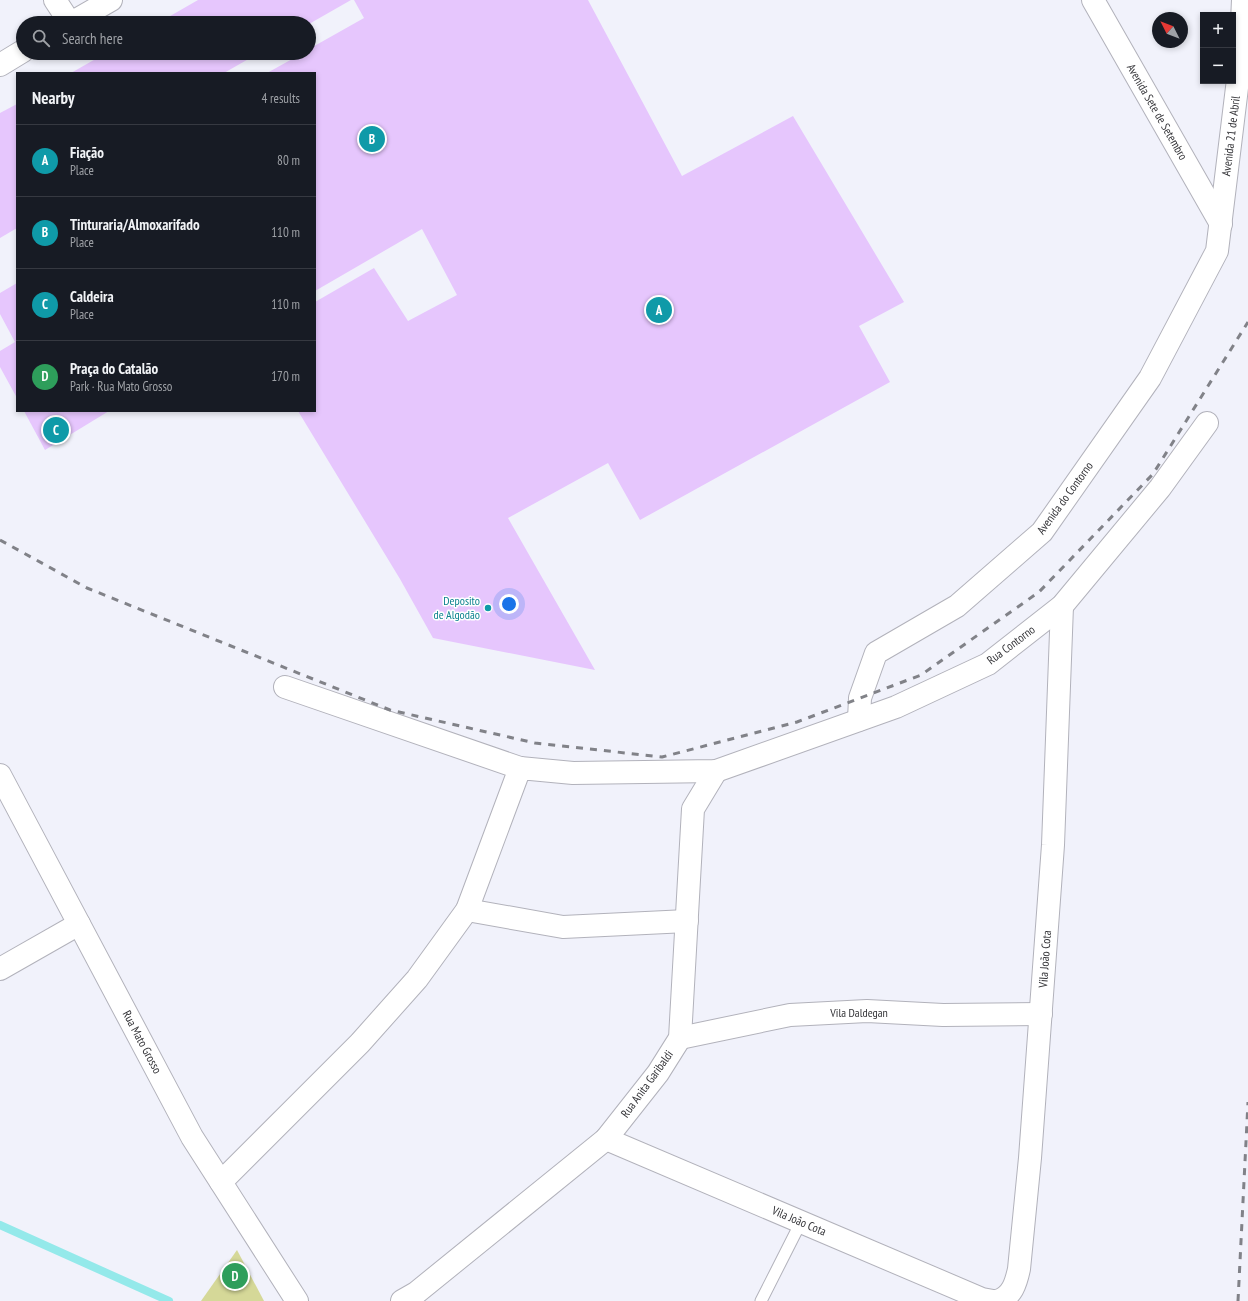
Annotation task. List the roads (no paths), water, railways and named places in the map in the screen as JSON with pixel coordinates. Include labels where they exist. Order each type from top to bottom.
[{"type":"street","points":[[55,0],[65,16]]},
{"type":"street","points":[[82,16],[111,0]]},
{"type":"street","name":"Avenida Sete de Setembro","points":[[1093,0],[1221,224]]},
{"type":"street","name":"Avenida 21 de Abril","points":[[1221,224],[1240,63],[1243,0]]},
{"type":"street","points":[[0,65],[16,55]]},
{"type":"street","name":"Avenida do Contorno","points":[[859,720],[860,698],[876,653],[957,606],[1042,532],[1150,378],[1217,251],[1221,224]]},
{"type":"street","name":"Rua Contorno","points":[[285,687],[520,768],[573,773],[716,772],[896,707],[988,664],[1062,606],[1160,488],[1207,423]]},
{"type":"street","name":"Vila João Cota","points":[[997,1301],[1005,1299],[1014,1286],[1020,1269],[1030,1158],[1053,844],[1062,606]]},
{"type":"street","points":[[221,1182],[366,1037],[417,980],[467,910],[520,768]]},
{"type":"street","name":"Rua Anita Garibaldi","points":[[402,1301],[416,1294],[606,1139],[658,1073],[680,1038],[693,810],[716,772]]},
{"type":"street","name":"Rua Mato Grosso","points":[[0,775],[192,1137],[297,1301]]},
{"type":"street","points":[[467,910],[563,927],[687,921]]},
{"type":"street","points":[[0,969],[79,924]]},
{"type":"street","name":"Vila Daldegan","points":[[680,1038],[790,1014],[867,1011],[944,1015],[1041,1014]]},
{"type":"street","name":"Vila João Cota","points":[[606,1139],[982,1299],[993,1301]]},
{"type":"lane","points":[[761,1301],[801,1222]]},
{"type":"waterway","points":[[0,1225],[169,1301]]},
{"type":"railway","points":[[0,540],[87,588],[390,710],[535,743],[662,757],[797,722],[921,675],[1039,592],[1153,474],[1248,322]]},
{"type":"railway","points":[[1238,1301],[1248,1102]]},
{"type":"place","name":"Tinturaria/Almoxarifado","points":[[372,139]]},
{"type":"place","name":"Fiação","points":[[659,310]]},
{"type":"place","name":"Caldeira","points":[[56,430]]},
{"type":"place","name":"Deposito de Algodão","points":[[488,608]]},
{"type":"place","name":"Praça do Catalão","points":[[235,1276]]}]
